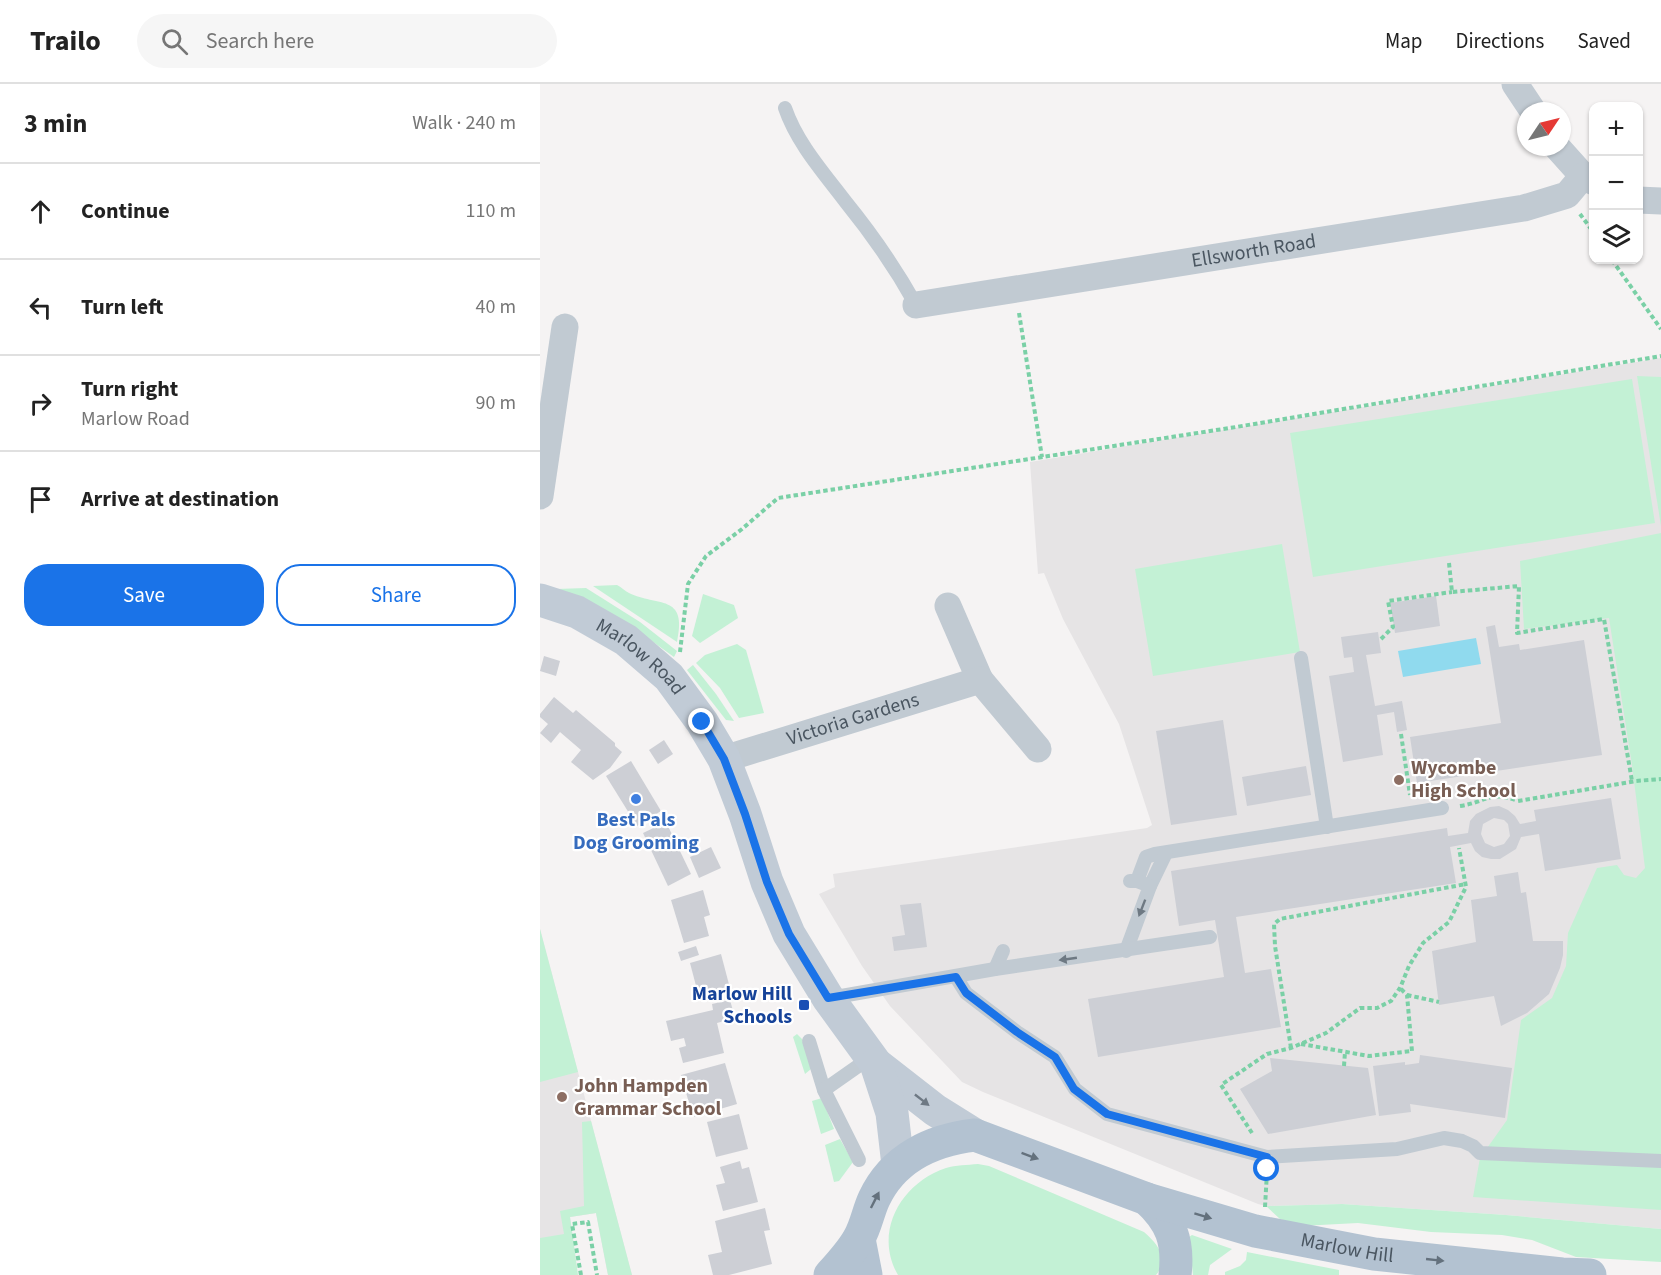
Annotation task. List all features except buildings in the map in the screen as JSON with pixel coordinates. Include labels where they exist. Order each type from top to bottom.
[{"type":"main road","name":"Marlow Hill","points":[[830,1275],[859,1239],[874,1197],[898,1165],[931,1144],[950,1138],[975,1136],[1147,1199],[1255,1231],[1374,1254],[1590,1275]]},
{"type":"main road","name":"Marlow Hill","points":[[1147,1199],[1163,1213],[1172,1230],[1177,1263],[1175,1275]]},
{"type":"main road","points":[[859,1239],[866,1275]]},
{"type":"street","points":[[1515,84],[1527,102]]},
{"type":"street","points":[[1566,156],[1588,179]]},
{"type":"street","name":"Ellsworth Road","points":[[916,305],[1524,208],[1567,195],[1588,179]]},
{"type":"street","points":[[1643,200],[1661,201]]},
{"type":"street","points":[[540,496],[565,327]]},
{"type":"street","name":"Marlow Road","points":[[540,600],[577,612],[627,640],[669,677],[702,722],[724,759],[767,882],[789,934],[828,998],[873,1060],[935,1110],[975,1136]]},
{"type":"street","points":[[948,606],[980,680],[1038,749]]},
{"type":"street","name":"Victoria Gardens","points":[[724,759],[980,680]]},
{"type":"street","name":"Marlow Road","points":[[873,1060],[892,1113],[898,1165]]},
{"type":"lane","points":[[785,108],[790,124],[813,159],[865,228],[916,305]]},
{"type":"lane","points":[[1301,658],[1327,827]]},
{"type":"lane","points":[[1150,886],[1133,881],[1146,857],[1447,808]]},
{"type":"lane","points":[[1126,951],[1150,886],[1166,853]]},
{"type":"lane","points":[[828,998],[995,969],[1210,937]]},
{"type":"lane","points":[[995,969],[1004,951]]},
{"type":"lane","points":[[956,977],[966,993],[1017,1032],[1055,1057],[1074,1089],[1107,1114],[1267,1157],[1397,1149],[1444,1138],[1462,1141],[1473,1146],[1480,1153],[1661,1161]]},
{"type":"lane","points":[[809,1041],[824,1090],[859,1160]]},
{"type":"lane","points":[[824,1090],[873,1060]]},
{"type":"path","points":[[1615,264],[1661,328]]},
{"type":"path","points":[[1016,290],[1042,457]]},
{"type":"path","points":[[680,654],[688,584],[706,556],[778,498],[1661,356]]},
{"type":"path","points":[[1449,563],[1452,592]]},
{"type":"path","points":[[1381,639],[1393,627],[1388,601],[1452,592],[1519,586],[1517,633],[1604,619],[1632,782]]},
{"type":"path","points":[[1401,734],[1413,813]]},
{"type":"path","points":[[1447,808],[1476,804],[1491,796],[1500,795],[1518,801],[1661,779]]},
{"type":"path","points":[[1265,1213],[1267,1157],[1221,1085],[1267,1054],[1291,1048],[1326,1033],[1360,1008],[1377,1008],[1391,1001],[1423,943],[1449,922],[1466,887],[1459,848]]},
{"type":"path","points":[[1291,1048],[1275,946],[1274,924],[1280,919],[1466,884]]},
{"type":"path","points":[[1400,988],[1407,994],[1439,1002]]},
{"type":"path","points":[[1300,1044],[1369,1056],[1412,1051],[1407,994]]},
{"type":"path","points":[[1344,1065],[1345,1052]]},
{"type":"path","points":[[581,1275],[572,1224],[588,1222],[597,1275]]},
{"type":"shaded area","name":"Wycombe High School","points":[[1661,358],[1661,1229],[1506,1215],[1342,1204],[1266,1206],[1258,1204],[962,1082],[890,1006],[862,966],[819,894],[835,887],[833,874],[1147,828],[1152,825],[1119,724],[1063,619],[1044,573],[1038,574],[1030,462]]},
{"type":"shaded area","name":"John Hampden Grammar School","points":[[540,929],[632,1275],[608,1275],[596,1213],[570,1217],[577,1268],[540,1271]]},
{"type":"green space","points":[[1637,376],[1661,377],[1661,526]]},
{"type":"green space","points":[[1632,379],[1655,523],[1313,577],[1290,433]]},
{"type":"green space","points":[[1661,533],[1661,1210],[1473,1197],[1480,1158],[1507,1120],[1521,1020],[1552,998],[1566,966],[1568,933],[1597,868],[1617,865],[1624,875],[1636,878],[1645,868],[1632,765],[1609,618],[1524,629],[1520,561]]},
{"type":"green space","points":[[1282,544],[1300,652],[1153,676],[1135,569]]},
{"type":"green space","points":[[617,585],[629,593],[668,604],[674,609],[678,616],[679,626],[677,642],[593,586]]},
{"type":"green space","points":[[586,588],[640,622],[677,651],[674,657],[624,621],[556,589]]},
{"type":"green space","points":[[703,594],[734,605],[738,618],[700,643],[692,636]]},
{"type":"green space","points":[[737,644],[746,650],[764,713],[739,718],[720,688],[696,663],[705,655]]},
{"type":"green space","points":[[693,665],[734,721],[726,720],[687,670]]},
{"type":"green space","points":[[540,929],[578,1072],[540,1082]]},
{"type":"green space","points":[[797,1034],[802,1039],[811,1069],[805,1074],[793,1037]]},
{"type":"green space","points":[[822,1098],[834,1129],[821,1134],[812,1101]]},
{"type":"green space","points":[[591,1121],[632,1275],[608,1275],[596,1213],[570,1217],[578,1275],[540,1275],[540,1238],[564,1234],[560,1211],[584,1206],[582,1122]]},
{"type":"green space","points":[[840,1139],[853,1162],[839,1181],[834,1182],[825,1145]]},
{"type":"green space","points":[[978,1164],[989,1166],[1144,1232],[1160,1252],[1162,1263],[1160,1269],[1156,1275],[898,1275],[891,1259],[890,1226],[904,1197],[930,1175],[950,1167]]},
{"type":"green space","points":[[1342,1204],[1506,1215],[1661,1229],[1661,1262],[1576,1257],[1532,1240],[1502,1235],[1431,1232],[1358,1223],[1301,1226],[1280,1219],[1266,1206]]},
{"type":"green space","points":[[1192,1235],[1232,1249],[1210,1265],[1208,1275],[1193,1275],[1189,1237]]},
{"type":"green space","points":[[1247,1252],[1339,1270],[1339,1275],[1225,1275],[1225,1272],[1240,1266],[1246,1260]]},
{"type":"water","points":[[1476,638],[1481,664],[1403,677],[1398,651]]},
{"type":"place","name":"Wycombe High School","points":[[1399,780]]},
{"type":"place","name":"Best Pals Dog Grooming","points":[[636,799]]},
{"type":"place","name":"Marlow Hill Schools","points":[[804,1005]]},
{"type":"place","name":"John Hampden Grammar School","points":[[562,1097]]},
{"type":"route","points":[[702,722],[724,759],[767,882],[789,934],[828,998],[956,977],[966,993],[1017,1032],[1055,1057],[1074,1089],[1107,1114],[1267,1157],[1267,1169]]}]
